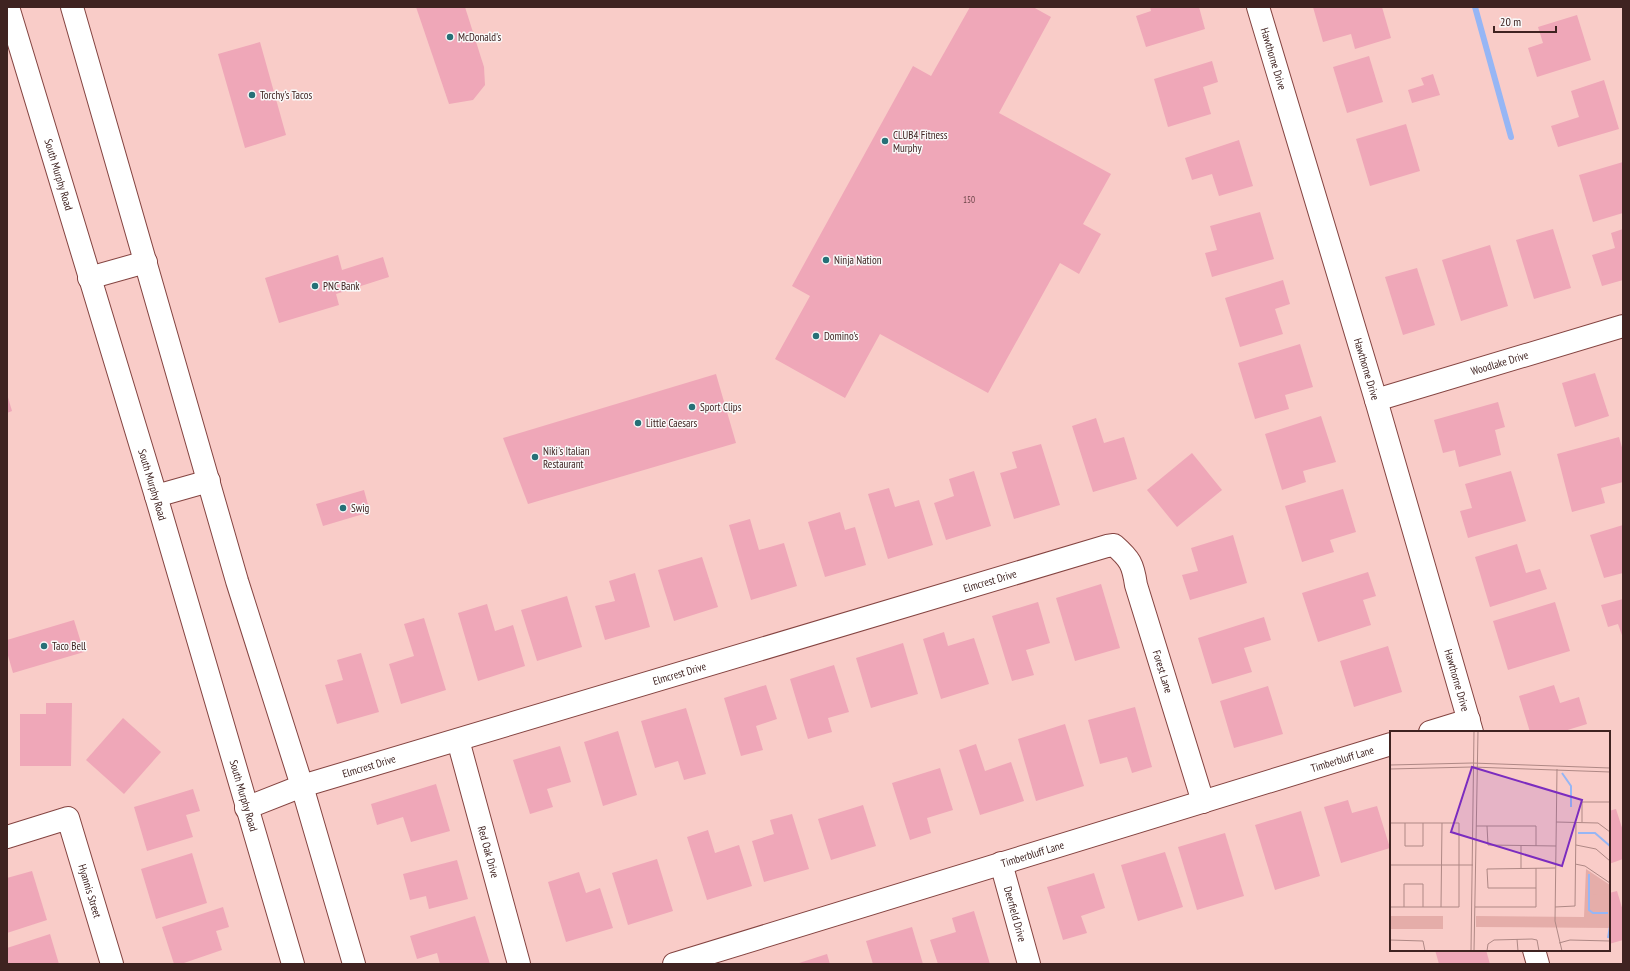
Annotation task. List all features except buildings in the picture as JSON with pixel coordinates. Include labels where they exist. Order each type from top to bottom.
[{"type":"street","name":"South Murphy Road","points":[[8,7],[156,496],[246,808],[293,964]]},
{"type":"street","points":[[72,7],[237,581],[302,786],[354,964]]},
{"type":"street","name":"Hawthorne Drive","points":[[1258,7],[1376,400],[1470,726]]},
{"type":"street","points":[[89,278],[146,262]]},
{"type":"street","name":"Woodlake Drive","points":[[1376,400],[1623,326]]},
{"type":"street","points":[[156,496],[209,481]]},
{"type":"street","name":"Elmcrest Drive","points":[[246,808],[302,786],[1107,546],[1114,546]]},
{"type":"street","name":"Forest Lane","points":[[1114,546],[1128,557],[1134,568],[1136,584],[1203,802]]},
{"type":"street","points":[[1437,731],[1470,726]]},
{"type":"street","name":"Red Oak Drive","points":[[458,740],[519,964]]},
{"type":"street","name":"Timberbluff Lane","points":[[674,964],[1390,744]]},
{"type":"street","name":"Hyannis Street","points":[[7,837],[68,818],[112,964]]},
{"type":"street","name":"Deerfield Drive","points":[[1000,863],[1029,964]]},
{"type":"street","points":[[1534,951],[1538,964]]},
{"type":"waterway","points":[[1475,7],[1511,137]]},
{"type":"place","name":"McDonald's","points":[[450,37]]},
{"type":"place","name":"Torchy's Tacos","points":[[252,95]]},
{"type":"place","name":"CLUB4 Fitness Murphy","points":[[885,141]]},
{"type":"place","name":"Ninja Nation","points":[[826,260]]},
{"type":"place","name":"PNC Bank","points":[[315,286]]},
{"type":"place","name":"Domino's","points":[[816,336]]},
{"type":"place","name":"Sport Clips","points":[[692,407]]},
{"type":"place","name":"Little Caesars","points":[[638,423]]},
{"type":"place","name":"Niki's Italian Restaurant","points":[[535,457]]},
{"type":"place","name":"Swig","points":[[343,508]]},
{"type":"place","name":"Taco Bell","points":[[44,646]]}]
